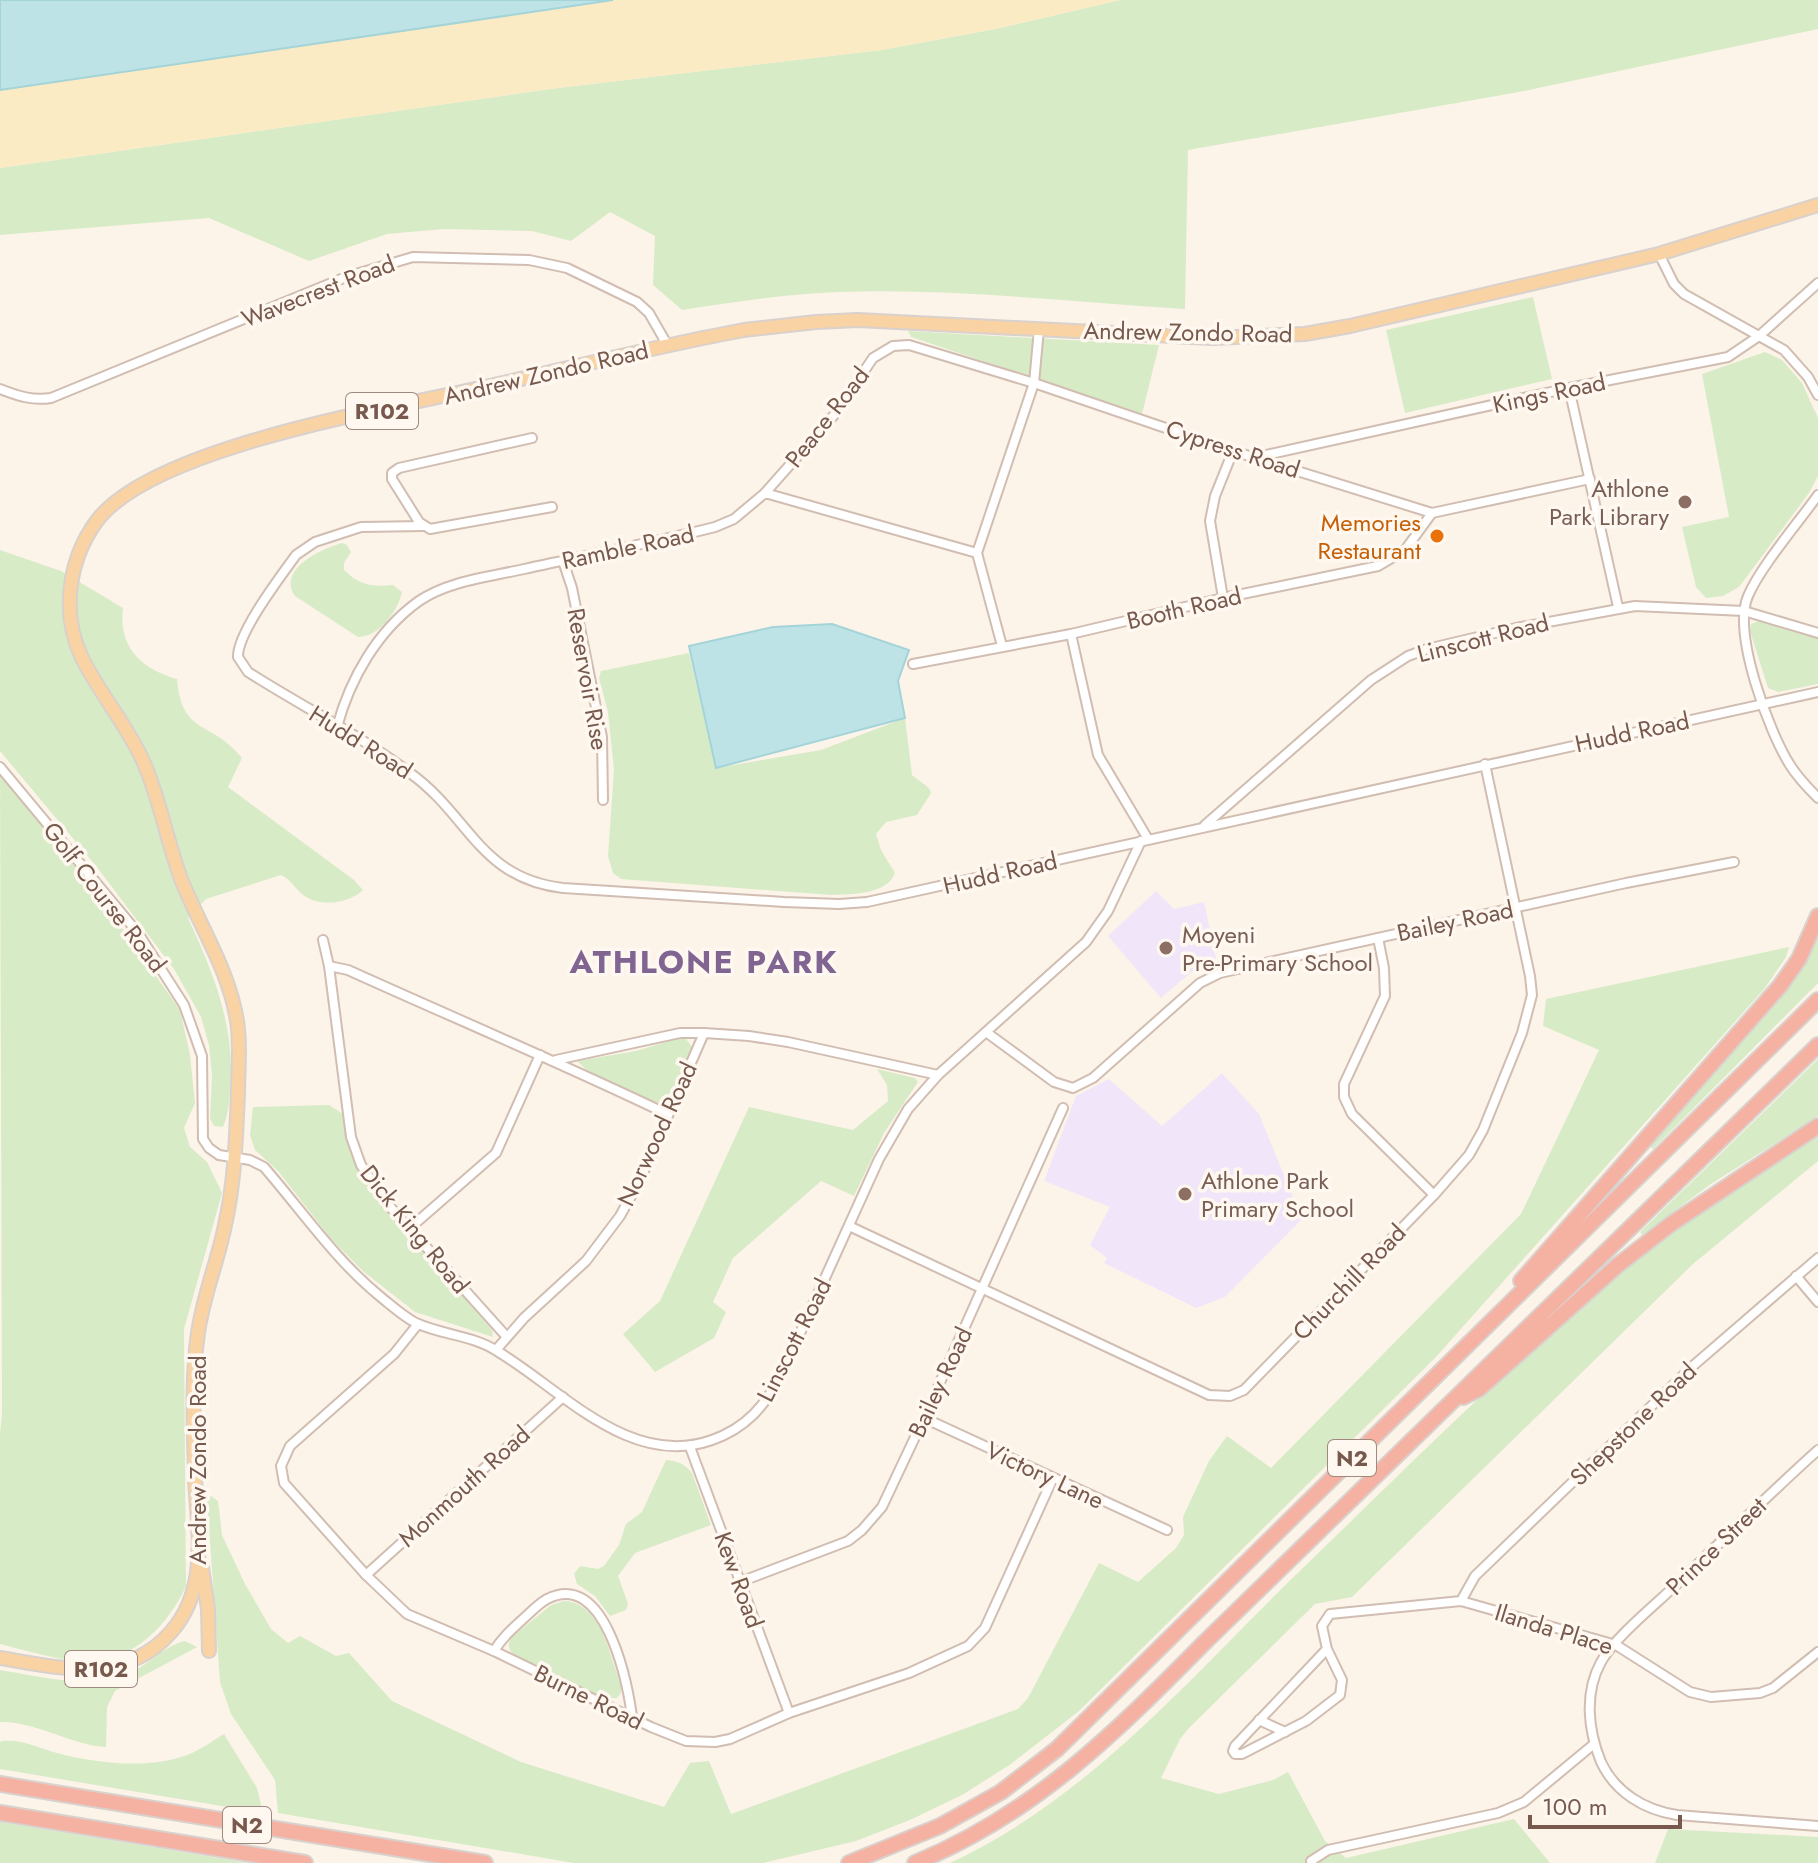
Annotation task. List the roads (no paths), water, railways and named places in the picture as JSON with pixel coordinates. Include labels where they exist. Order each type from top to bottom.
[{"type":"highway","points":[[1458,1354],[1780,986],[1799,959],[1818,916]]},
{"type":"highway","name":"N2","points":[[849,1863],[940,1826],[1001,1792],[1057,1749],[1818,1000]]},
{"type":"highway","name":"N2","points":[[915,1863],[971,1838],[1016,1810],[1119,1730],[1246,1601],[1818,1045]]},
{"type":"highway","points":[[1454,1399],[1479,1389],[1586,1291],[1671,1224],[1818,1126]]},
{"type":"highway","name":"N2","points":[[4,1784],[485,1863]]},
{"type":"highway","name":"N2","points":[[4,1813],[305,1863]]},
{"type":"main road","name":"Andrew Zondo Road","points":[[4,1659],[74,1670],[109,1668],[142,1657],[159,1645],[179,1622],[194,1594],[199,1561],[195,1475],[196,1352],[201,1314],[225,1227],[235,1158],[239,1045],[233,1003],[224,973],[182,882],[148,772],[131,734],[85,664],[75,641],[70,609],[71,580],[86,538],[116,500],[137,486],[256,440],[744,330],[816,322],[914,322],[1212,338],[1305,334],[1659,254],[1818,205]]},
{"type":"main road","points":[[199,1561],[206,1589],[209,1651]]},
{"type":"street","points":[[1659,254],[1674,284],[1684,294],[1784,350],[1808,377],[1818,395]]},
{"type":"street","name":"Wavecrest Road","points":[[0,389],[21,397],[51,398],[346,277],[413,257],[529,260],[567,268],[637,302],[649,313],[668,346]]},
{"type":"street","name":"Kings Road","points":[[1255,458],[1569,388],[1707,362],[1741,351],[1818,283]]},
{"type":"street","points":[[1002,646],[977,553],[1034,383],[1039,329]]},
{"type":"street","name":"Cypress Road","points":[[893,346],[909,345],[925,349],[1432,513]]},
{"type":"street","name":"Peace Road","points":[[765,493],[835,414],[873,358],[893,346]]},
{"type":"street","points":[[1569,388],[1618,607]]},
{"type":"street","points":[[532,438],[394,470],[392,479],[424,526],[430,529],[552,507]]},
{"type":"street","points":[[1223,598],[1210,521],[1215,496],[1233,451]]},
{"type":"street","points":[[1432,513],[1590,479]]},
{"type":"street","points":[[765,493],[977,553]]},
{"type":"street","name":"Ramble Road","points":[[337,727],[345,698],[362,664],[391,626],[421,600],[450,586],[715,527],[740,514],[765,493]]},
{"type":"street","points":[[1818,495],[1757,581],[1747,598],[1744,611],[1745,640],[1762,704],[1790,766],[1818,798]]},
{"type":"street","name":"Booth Road","points":[[913,664],[1071,634],[1378,566],[1405,550],[1432,513]]},
{"type":"street","name":"Hudd Road","points":[[424,526],[394,529],[361,527],[305,546],[239,642],[238,657],[242,665],[418,778],[506,870],[541,886],[852,904],[1818,692]]},
{"type":"street","name":"Reservoir Rise","points":[[563,561],[572,588],[602,737],[603,800]]},
{"type":"street","name":"Linscott Road","points":[[1204,826],[1371,680],[1408,656],[1427,649],[1618,607],[1744,611],[1818,633]]},
{"type":"street","points":[[1071,634],[1098,755],[1145,840]]},
{"type":"street","name":"Churchill Road","points":[[849,1226],[1209,1395],[1230,1396],[1244,1390],[1259,1378],[1469,1155],[1513,1060],[1529,1014],[1532,995],[1517,908],[1485,764]]},
{"type":"street","name":"Golf Course Road","points":[[0,767],[138,933],[166,975],[184,1005],[202,1056],[203,1139],[219,1155],[235,1158]]},
{"type":"street","name":"Linscott Road","points":[[235,1158],[250,1160],[264,1167],[340,1259],[368,1287],[418,1324],[474,1340],[496,1350],[563,1397],[634,1440],[654,1446],[690,1447],[739,1428],[765,1403],[898,1125],[938,1075],[1086,942],[1108,911],[1145,840]]},
{"type":"street","name":"Bailey Road","points":[[986,1032],[1054,1082],[1073,1088],[1093,1078],[1209,977],[1734,862]]},
{"type":"street","points":[[1378,938],[1385,996],[1344,1084],[1344,1097],[1352,1114],[1434,1195]]},
{"type":"street","name":"Dick King Road","points":[[323,940],[355,1152],[372,1184],[506,1336]]},
{"type":"street","points":[[329,966],[348,970],[556,1060],[667,1114]]},
{"type":"street","points":[[556,1060],[680,1033],[704,1033],[775,1040],[938,1075]]},
{"type":"street","name":"Norwood Road","points":[[496,1350],[506,1336],[586,1261],[609,1231],[640,1180],[704,1033]]},
{"type":"street","points":[[410,1228],[496,1153],[540,1055]]},
{"type":"street","name":"Bailey Road","points":[[740,1582],[848,1541],[882,1507],[1063,1108]]},
{"type":"street","name":"Shepstone Road","points":[[1461,1601],[1475,1576],[1694,1365],[1818,1258]]},
{"type":"street","points":[[1796,1276],[1818,1302]]},
{"type":"street","name":"Burne Road","points":[[418,1324],[394,1354],[290,1446],[281,1466],[284,1483],[366,1575],[407,1614],[494,1651],[673,1737],[698,1743],[730,1739],[789,1713],[909,1673],[953,1654],[977,1638],[1002,1595],[1053,1478]]},
{"type":"street","name":"Monmouth Road","points":[[366,1575],[563,1397]]},
{"type":"street","name":"Victory Lane","points":[[924,1418],[1167,1530]]},
{"type":"street","name":"Kew Road","points":[[690,1447],[789,1713]]},
{"type":"street","name":"Prince Street","points":[[1818,1450],[1600,1663],[1588,1719],[1594,1744],[1610,1779],[1634,1799],[1662,1813],[1818,1826]]},
{"type":"street","points":[[494,1651],[505,1636],[548,1598],[575,1596],[588,1601],[598,1611],[617,1653],[628,1687],[632,1716]]},
{"type":"street","name":"Ilanda Place","points":[[1327,1649],[1322,1626],[1330,1614],[1461,1601],[1616,1645],[1690,1692],[1711,1697],[1760,1693],[1773,1688],[1818,1652]]},
{"type":"street","points":[[1327,1649],[1342,1680],[1336,1701],[1285,1732],[1242,1754],[1235,1754],[1233,1749],[1259,1720],[1327,1649]]},
{"type":"street","points":[[1259,1720],[1285,1732]]},
{"type":"street","points":[[1311,1861],[1328,1850],[1498,1813],[1524,1802],[1594,1744]]},
{"type":"water","points":[[0,0],[613,0],[0,90]]},
{"type":"water","points":[[832,624],[909,650],[898,681],[905,718],[716,768],[689,646],[773,627]]},
{"type":"place","name":"Athlone Park Library","points":[[1685,502]]},
{"type":"place","name":"Memories Restaurant","points":[[1437,536]]},
{"type":"place","name":"Moyeni Pre-Primary School","points":[[1166,948]]},
{"type":"place","name":"Athlone Park Primary School","points":[[1185,1194]]},
{"type":"district","name":"ATHLONE PARK","points":[[704,962]]}]
